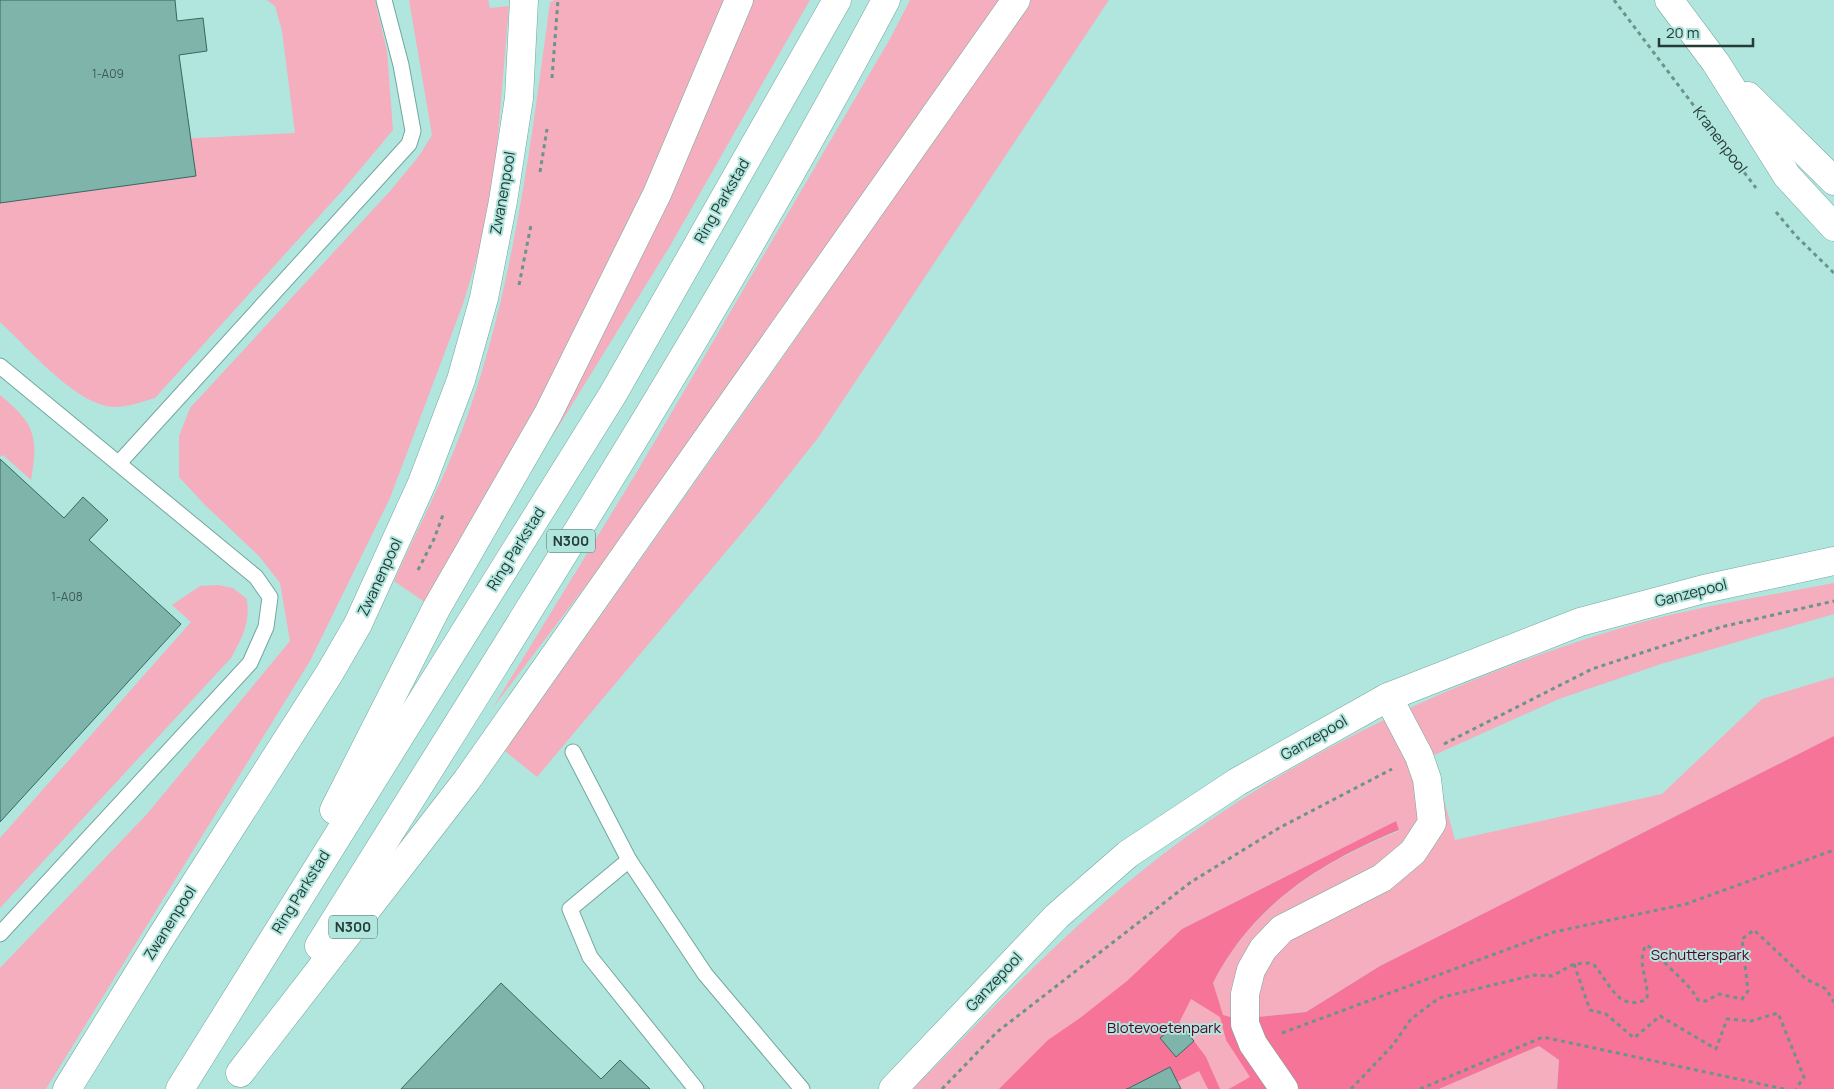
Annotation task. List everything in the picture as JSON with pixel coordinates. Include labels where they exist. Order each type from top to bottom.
[{"type":"main road","name":"Zwanenpool","points":[[67,1089],[166,929],[330,674],[362,615],[422,483],[461,380],[484,298],[503,201],[519,98],[524,0]]},
{"type":"main road","name":"N300","points":[[252,972],[436,609],[548,414],[657,194],[739,0]]},
{"type":"main road","name":"Ring Parkstad","points":[[180,1089],[613,394],[836,0]]},
{"type":"main road","name":"N300","points":[[236,1081],[650,414],[824,117],[886,0]]},
{"type":"main road","name":"N300","points":[[236,1081],[466,780],[1016,0]]},
{"type":"main road","points":[[1669,0],[1716,63],[1768,150],[1787,176],[1834,227]]},
{"type":"main road","points":[[1716,63],[1834,181]]},
{"type":"main road","name":"Ganzepool","points":[[893,1089],[1056,916],[1128,854],[1237,782],[1388,696],[1580,622],[1704,589],[1834,561]]},
{"type":"main road","points":[[1284,1089],[1253,1044],[1245,1024],[1245,994],[1251,970],[1263,949],[1282,929],[1382,878],[1413,852],[1432,823],[1436,797],[1419,756],[1388,696]]},
{"type":"lane","points":[[119,463],[409,144],[413,131],[401,65],[384,0]]},
{"type":"lane","points":[[0,366],[256,577],[270,597],[266,627],[250,664],[0,934]]},
{"type":"lane","points":[[573,752],[629,860],[705,974],[802,1089]]},
{"type":"lane","points":[[629,860],[570,909],[590,957],[696,1089]]},
{"type":"path","name":"Kranenpool","points":[[1614,0],[1760,192]]},
{"type":"path","points":[[1772,207],[1796,236],[1834,273]]},
{"type":"path","points":[[942,1089],[998,1032],[1191,882],[1279,828],[1368,780],[1592,669],[1720,627],[1834,601]]},
{"type":"path","points":[[1253,1044],[1554,932],[1686,904],[1834,850]]},
{"type":"path","points":[[1351,1089],[1393,1044],[1411,1018],[1439,998],[1534,975],[1552,976],[1574,964],[1588,963],[1594,965],[1619,997],[1627,1003],[1637,1004],[1647,999],[1648,985],[1641,964],[1642,951],[1646,945],[1654,948],[1668,967],[1691,987],[1698,1000],[1706,1001],[1719,994],[1742,999],[1748,991],[1742,939],[1754,930],[1806,979],[1826,989],[1834,1002]]},
{"type":"path","points":[[1574,964],[1590,1010],[1606,1014],[1634,1038],[1660,1016],[1716,1049],[1727,1019],[1751,1021],[1778,1013],[1804,1077],[1796,1089]]},
{"type":"path","points":[[1420,1089],[1543,1037],[1784,1089]]},
{"type":"green space","points":[[267,0],[375,0],[387,51],[393,130],[342,191],[155,398],[118,407],[106,406],[92,401],[78,393],[50,370],[0,322],[0,153],[177,139],[295,133],[282,31],[275,6]]},
{"type":"green space","points":[[409,0],[488,0],[490,8],[509,6],[496,159],[482,241],[463,304],[390,498],[310,661],[46,1089],[0,1089],[0,968],[147,814],[290,641],[280,583],[259,556],[205,505],[179,477],[179,436],[190,408],[391,190],[419,156],[432,135]]},
{"type":"green space","points":[[555,0],[726,0],[626,234],[536,408],[426,603],[394,581],[454,452],[479,382],[494,329],[518,220],[550,2]]},
{"type":"green space","points":[[746,0],[810,0],[670,246],[552,437],[631,270]]},
{"type":"green space","points":[[910,0],[1002,0],[597,571],[492,709],[638,470],[891,37]]},
{"type":"green space","points":[[1031,0],[1109,0],[818,438],[756,516],[537,777],[505,751],[753,400]]},
{"type":"green space","points":[[0,395],[20,414],[31,432],[34,441],[34,452],[31,480],[3,455],[0,457]]},
{"type":"green space","name":"Blotevoetenpark","points":[[1834,583],[1834,614],[1661,664],[1559,699],[1432,756],[1455,840],[1662,794],[1762,699],[1834,677],[1834,736],[1380,966],[1306,1012],[1238,1019],[1273,1089],[913,1089],[1056,946],[1148,866],[1200,827],[1255,791],[1313,757],[1372,726],[1432,698],[1556,649],[1618,629],[1671,615]],"holes":[[[1396,821],[1399,831],[1342,857],[1291,890],[1248,931],[1229,955],[1213,983],[1182,929]]]},
{"type":"green space","points":[[218,585],[233,588],[247,599],[248,608],[245,630],[231,658],[0,908],[0,838],[191,622],[172,605],[200,586]]},
{"type":"green space","name":"Schutterspark","points":[[1834,736],[1834,1089],[1557,1089],[1559,1060],[1539,1046],[1439,1089],[1229,1089],[1250,1077],[1226,1040],[1220,1017],[1191,999],[1179,1023],[1160,1038],[1176,1057],[1194,1041],[1206,1057],[1220,1089],[1208,1089],[1199,1071],[1177,1082],[1170,1067],[1126,1089],[999,1089],[1048,1040],[1080,1018],[1127,981],[1182,929],[1396,821],[1399,830],[1342,857],[1316,872],[1268,909],[1248,931],[1229,955],[1213,983],[1223,1015],[1238,1019],[1306,1012],[1380,966]]},
{"type":"green space","points":[[1539,1046],[1559,1060],[1557,1089],[1439,1089]]},
{"type":"building","points":[[0,0],[175,0],[177,21],[203,18],[207,51],[179,55],[196,176],[0,203]]},
{"type":"building","points":[[0,459],[64,518],[83,497],[108,520],[89,540],[181,624],[0,822]]},
{"type":"building","points":[[501,983],[601,1079],[620,1060],[650,1089],[401,1089]]},
{"type":"building","points":[[1179,1023],[1194,1041],[1176,1057],[1160,1038]]},
{"type":"building","points":[[1170,1067],[1181,1089],[1127,1089]]}]
